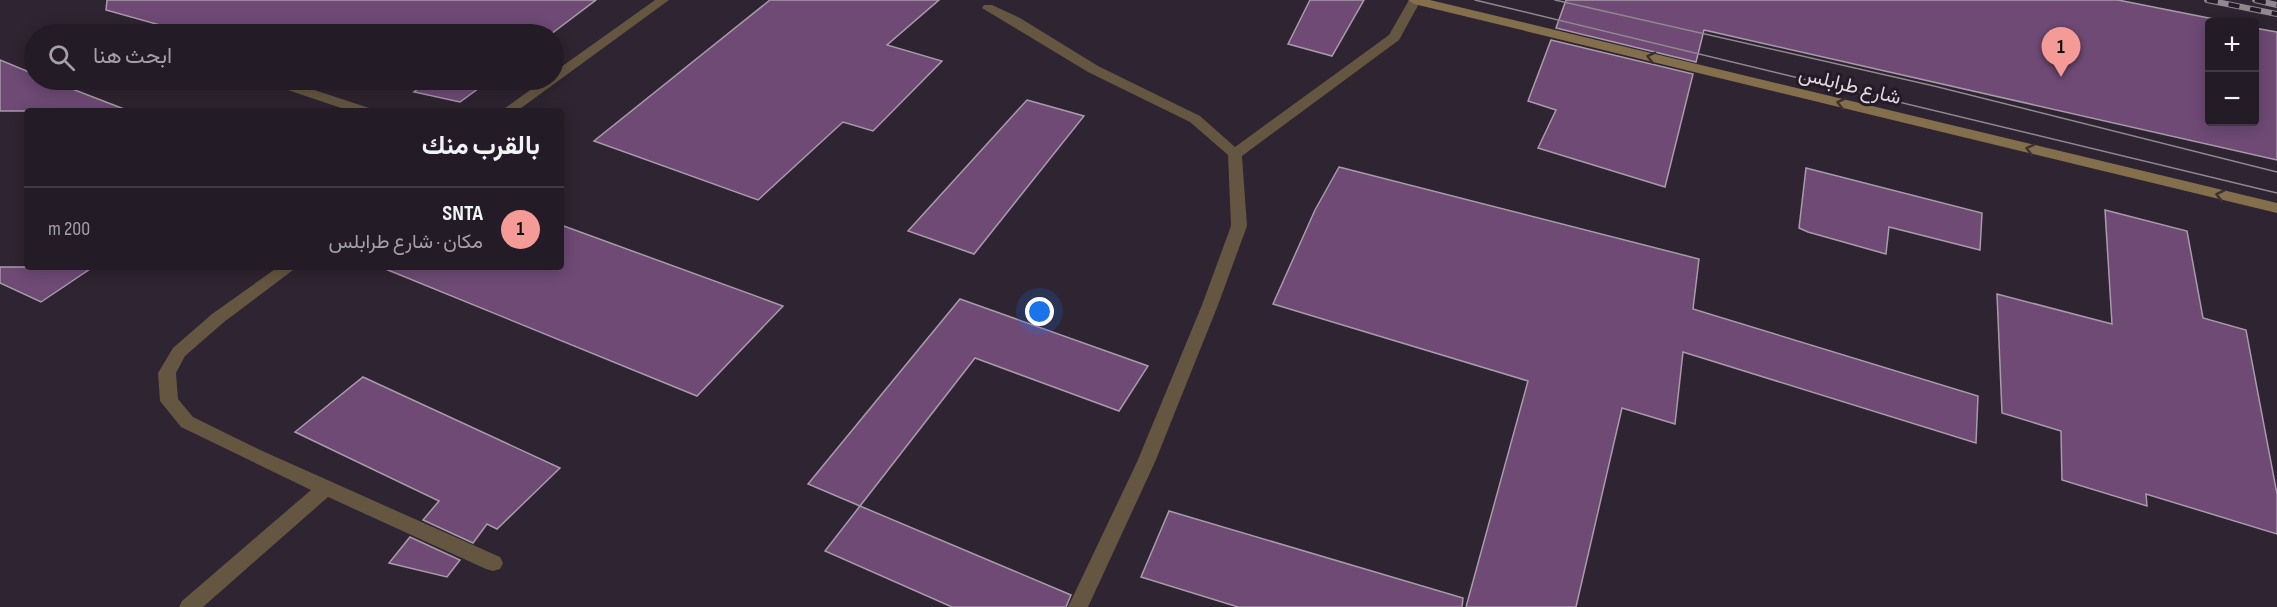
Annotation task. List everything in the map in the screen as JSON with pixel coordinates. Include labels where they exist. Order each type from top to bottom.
[{"type":"main road","name":"شارع طرابلس","points":[[1414,0],[2277,208]]},
{"type":"lane","points":[[564,71],[663,0]]},
{"type":"lane","points":[[1235,154],[1394,37],[1414,0]]},
{"type":"lane","points":[[988,8],[1015,21],[1093,69],[1195,119],[1235,154],[1239,226],[1210,305],[1146,462],[1078,607]]},
{"type":"lane","points":[[302,90],[355,108]]},
{"type":"lane","points":[[512,108],[538,90]]},
{"type":"lane","points":[[285,270],[218,318],[179,352],[167,373],[169,401],[187,422],[326,488],[494,563]]},
{"type":"lane","points":[[189,607],[326,488]]},
{"type":"building","points":[[107,0],[596,0],[564,24],[156,24],[106,10]]},
{"type":"building","points":[[770,0],[939,0],[887,45],[942,61],[873,131],[843,122],[758,200],[594,141]]},
{"type":"building","points":[[1310,0],[1364,0],[1332,56],[1288,44]]},
{"type":"building","points":[[1566,0],[2118,0],[2209,18],[2205,18],[2205,126],[2259,126],[2259,29],[2277,32],[2277,160],[1704,30],[1696,62],[1556,28]]},
{"type":"building","points":[[1551,40],[1693,74],[1665,187],[1538,148],[1556,110],[1528,101]]},
{"type":"building","points":[[0,60],[24,70],[24,90],[75,90],[121,108],[24,108],[24,111],[0,111]]},
{"type":"building","points":[[417,90],[476,90],[460,102],[414,92]]},
{"type":"building","points":[[1027,100],[1084,116],[974,254],[908,231]]},
{"type":"building","points":[[1339,167],[1699,259],[1693,309],[1978,396],[1976,443],[1683,352],[1675,424],[1622,408],[1576,607],[1466,607],[1528,381],[1273,304],[1315,210]]},
{"type":"building","points":[[1806,168],[1982,213],[1980,250],[1889,227],[1886,254],[1799,228]]},
{"type":"building","points":[[2105,210],[2187,231],[2203,318],[2246,330],[2277,494],[2277,534],[2146,494],[2147,506],[2062,480],[2061,431],[2002,413],[1997,294],[2112,324]]},
{"type":"building","points":[[564,226],[783,306],[697,396],[388,270],[564,270]]},
{"type":"building","points":[[0,267],[24,267],[24,270],[89,270],[41,302],[0,283]]},
{"type":"building","points":[[960,299],[1148,366],[1119,411],[975,358],[860,506],[808,484]]},
{"type":"building","points":[[363,377],[560,468],[497,529],[487,524],[473,543],[423,520],[439,501],[295,432]]},
{"type":"building","points":[[860,506],[1071,595],[1066,607],[952,607],[825,551]]},
{"type":"building","points":[[1169,511],[1463,598],[1462,607],[1238,607],[1141,577]]},
{"type":"building","points":[[410,537],[460,560],[447,577],[389,563]]},
{"type":"tram line","points":[[1475,0],[2277,193]]},
{"type":"tram line","points":[[1555,0],[1934,86],[2277,172]]},
{"type":"railway","points":[[2207,0],[2277,14]]},
{"type":"railway","points":[[2255,0],[2277,5]]},
{"type":"place","name":"SNTA","points":[[2061,77]]}]
